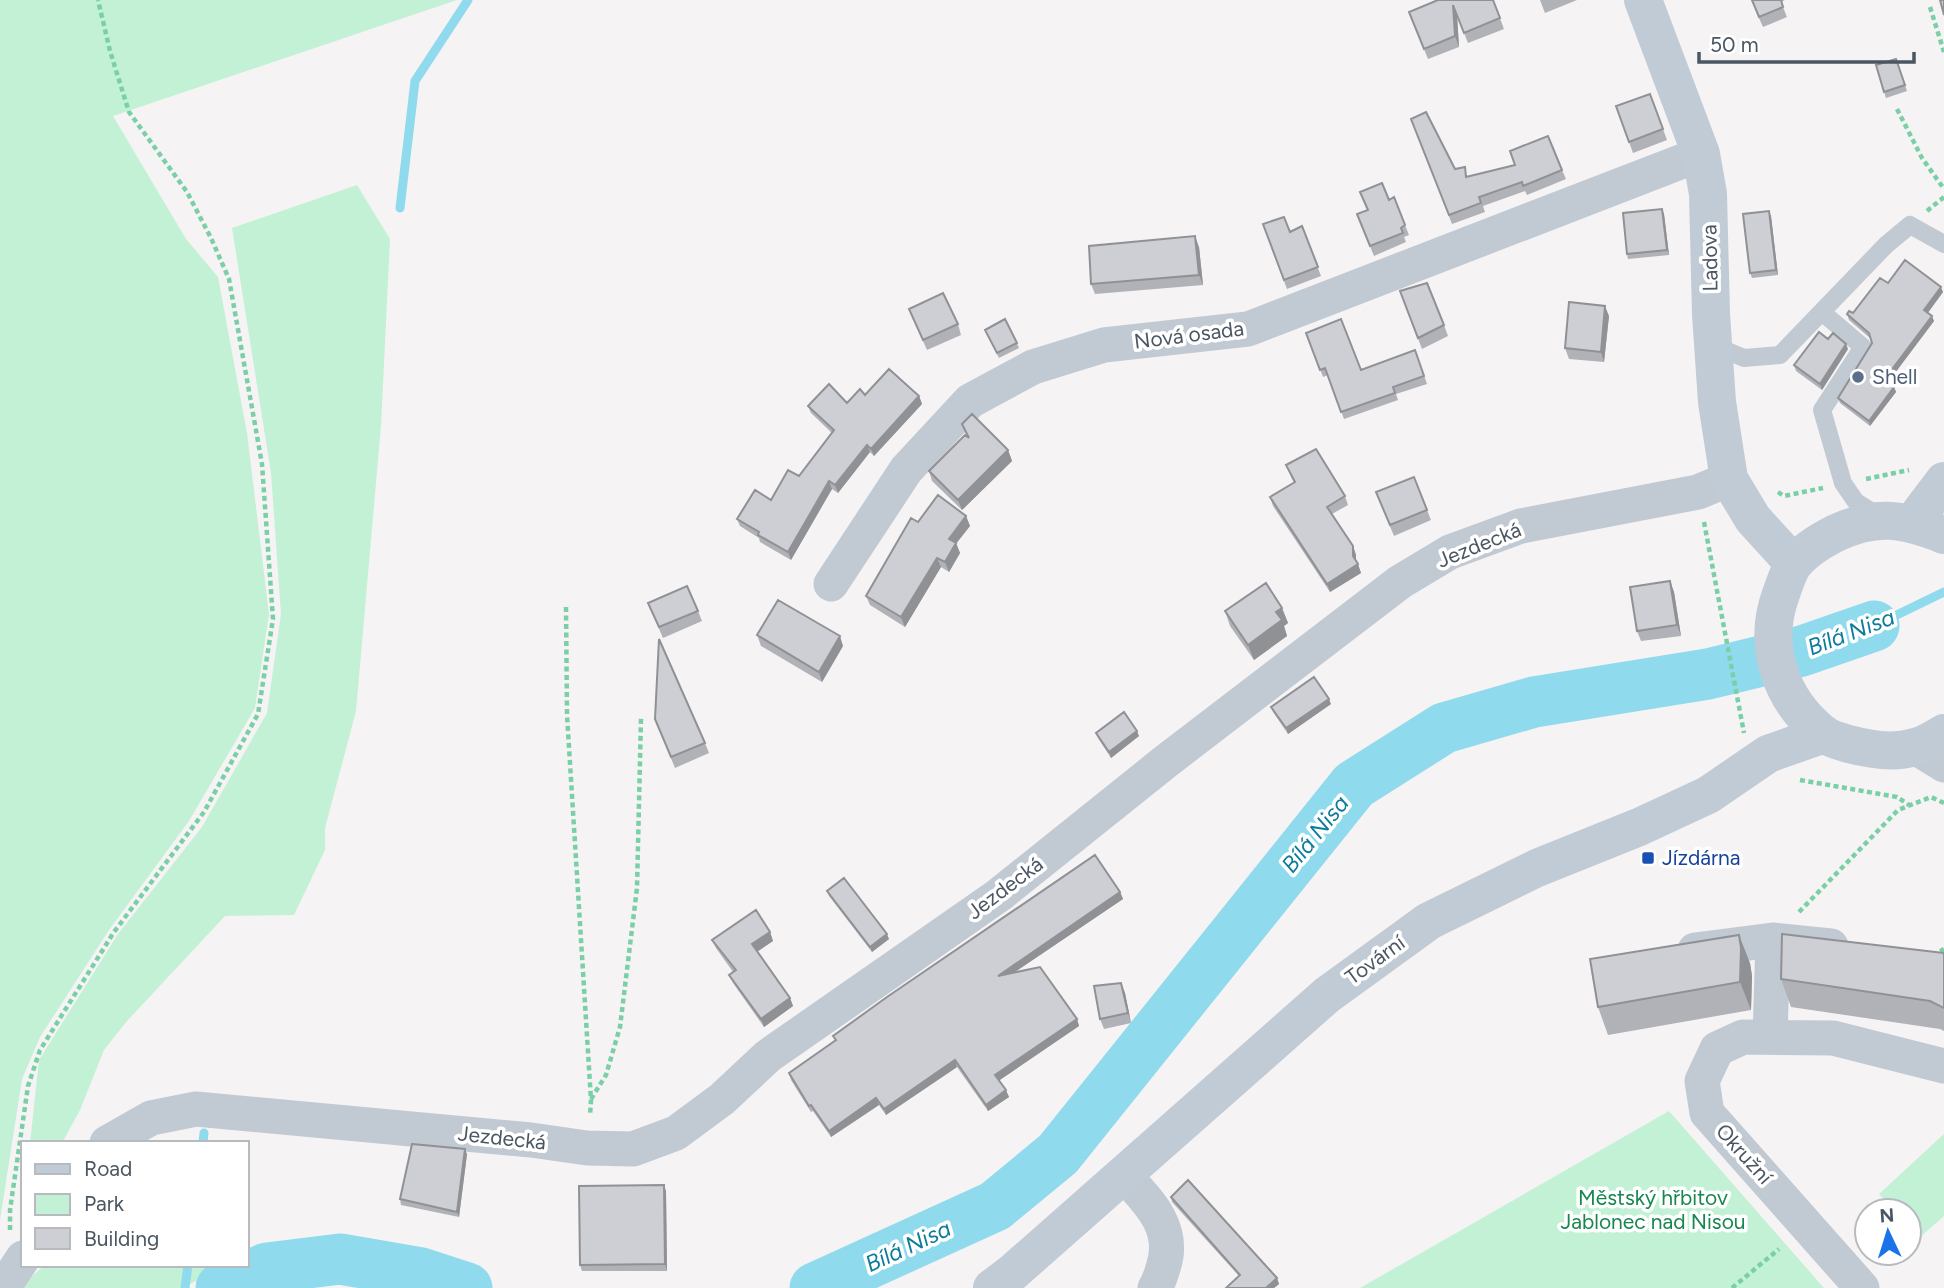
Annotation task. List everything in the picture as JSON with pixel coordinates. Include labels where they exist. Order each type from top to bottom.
[{"type":"street","name":"Ladova","points":[[1643,0],[1701,154],[1708,194],[1713,345],[1721,436],[1714,486],[1753,519],[1794,564]]},
{"type":"street","name":"Nová osada","points":[[831,584],[906,470],[970,401],[1033,367],[1104,345],[1248,329],[1701,154]]},
{"type":"street","points":[[1931,475],[1914,526],[1853,525],[1825,539],[1794,564],[1776,608],[1772,635],[1775,659],[1788,692],[1824,734],[1860,747],[1888,751],[1935,748]]},
{"type":"street","name":"Jezdecká","points":[[111,1141],[151,1118],[196,1109],[531,1140],[587,1149],[633,1149],[676,1133],[722,1099],[768,1056],[999,895],[1165,761],[1400,582],[1450,552],[1521,526],[1714,486]]},
{"type":"street","points":[[1753,519],[1825,539]]},
{"type":"street","points":[[1756,744],[1788,692]]},
{"type":"street","name":"Tovární","points":[[992,1288],[1327,995],[1429,921],[1537,868],[1639,827],[1708,795],[1756,744],[1824,734]]},
{"type":"street","points":[[1667,954],[1773,940],[1865,950]]},
{"type":"street","points":[[1770,1037],[1773,940]]},
{"type":"street","name":"Okružní","points":[[1863,1288],[1707,1113],[1702,1081],[1717,1049],[1743,1037],[1833,1038],[1944,1066]]},
{"type":"street","points":[[1123,1174],[1150,1203],[1168,1236],[1167,1256],[1155,1288]]},
{"type":"street","points":[[3,1288],[20,1246]]},
{"type":"lane","points":[[1713,345],[1744,358],[1780,355],[1886,245],[1910,225],[1944,244]]},
{"type":"lane","points":[[1823,313],[1863,347],[1822,410],[1843,483],[1856,502],[1914,526]]},
{"type":"path","points":[[20,1246],[10,1230],[10,1210],[28,1086],[40,1050],[114,932],[204,812],[258,714],[273,620],[262,464],[229,279],[187,192],[129,112],[98,0]]},
{"type":"path","points":[[1930,7],[1944,52]]},
{"type":"path","points":[[1897,110],[1922,158],[1944,189]]},
{"type":"path","points":[[1784,496],[1843,483],[1931,475]]},
{"type":"path","points":[[1714,486],[1728,647],[1734,684],[1756,744]]},
{"type":"path","points":[[566,607],[567,715],[591,1100],[606,1075],[620,1027],[637,888],[641,718]]},
{"type":"path","points":[[1797,779],[1897,797],[1909,805]]},
{"type":"path","points":[[1773,940],[1898,810],[1931,797],[1944,803]]},
{"type":"path","points":[[1932,957],[1944,949]]},
{"type":"path","points":[[1732,1288],[1779,1250]]},
{"type":"green space","points":[[0,0],[457,0],[113,116],[186,239],[218,277],[247,433],[269,614],[255,708],[189,821],[109,930],[40,1037],[22,1079],[0,1220]]},
{"type":"green space","points":[[357,185],[390,239],[381,426],[356,711],[325,828],[325,850],[294,915],[225,916],[127,1021],[104,1050],[80,1110],[63,1141],[30,1141],[39,1060],[118,934],[202,827],[267,713],[281,614],[271,473],[232,228]]},
{"type":"green space","name":"Městský hřbitov Jablonec nad Nisou","points":[[1669,1111],[1824,1288],[1360,1288]]},
{"type":"green space","points":[[1944,1134],[1944,1216],[1923,1234],[1923,1197],[1882,1197],[1879,1194]]},
{"type":"green space","points":[[43,1267],[224,1267],[182,1288],[18,1288]]},
{"type":"building","points":[[1438,0],[1493,0],[1500,18],[1464,33],[1453,5],[1455,36],[1424,49],[1409,12]]},
{"type":"building","points":[[1752,0],[1781,0],[1783,7],[1759,17]]},
{"type":"building","points":[[1896,59],[1905,85],[1884,92],[1876,65]]},
{"type":"building","points":[[1650,94],[1663,129],[1629,142],[1616,106]]},
{"type":"building","points":[[1426,112],[1455,169],[1465,167],[1466,177],[1515,165],[1510,151],[1548,136],[1562,170],[1523,186],[1522,182],[1479,197],[1481,203],[1449,215],[1411,119]]},
{"type":"building","points":[[1382,183],[1389,200],[1394,197],[1405,225],[1401,228],[1403,233],[1370,246],[1357,214],[1368,210],[1360,192]]},
{"type":"building","points":[[1662,209],[1667,250],[1627,254],[1623,213]]},
{"type":"building","points":[[1769,211],[1776,270],[1750,273],[1743,214]]},
{"type":"building","points":[[1284,217],[1290,232],[1302,226],[1318,267],[1284,280],[1263,224]]},
{"type":"building","points":[[1195,236],[1199,275],[1091,284],[1089,246]]},
{"type":"building","points":[[1905,260],[1941,287],[1924,310],[1932,316],[1884,380],[1894,387],[1869,421],[1838,398],[1872,343],[1869,333],[1847,314],[1849,311],[1853,313],[1880,278],[1888,283]]},
{"type":"building","points":[[1427,283],[1444,325],[1418,338],[1400,291]]},
{"type":"building","points":[[943,293],[958,324],[923,340],[909,309]]},
{"type":"building","points":[[1569,302],[1605,306],[1601,352],[1565,348]]},
{"type":"building","points":[[1005,319],[1017,343],[997,353],[985,330]]},
{"type":"building","points":[[1341,319],[1361,370],[1415,350],[1424,376],[1393,387],[1395,393],[1341,412],[1325,368],[1320,370],[1306,333]]},
{"type":"building","points":[[1819,332],[1828,339],[1833,333],[1846,344],[1820,384],[1794,365]]},
{"type":"building","points":[[889,369],[919,396],[871,449],[867,445],[835,485],[829,481],[788,552],[737,519],[755,490],[771,500],[788,470],[799,476],[834,430],[808,406],[829,384],[847,403],[860,389],[865,395]]},
{"type":"building","points":[[972,414],[1008,450],[958,500],[929,471],[965,435],[969,438],[962,424]]},
{"type":"building","points":[[1316,449],[1345,496],[1327,507],[1353,546],[1353,556],[1358,564],[1327,584],[1270,497],[1295,482],[1286,465]]},
{"type":"building","points":[[1414,477],[1427,510],[1390,525],[1376,492]]},
{"type":"building","points":[[938,495],[966,516],[949,539],[956,543],[945,562],[937,558],[901,617],[866,596],[911,518],[918,522]]},
{"type":"building","points":[[1670,581],[1677,625],[1637,631],[1630,587]]},
{"type":"building","points":[[1266,583],[1282,608],[1276,612],[1282,620],[1248,645],[1225,611]]},
{"type":"building","points":[[687,586],[698,611],[659,627],[648,603]]},
{"type":"building","points":[[778,600],[840,636],[819,672],[757,635]]},
{"type":"building","points":[[659,639],[705,743],[671,757],[655,719]]},
{"type":"building","points":[[1314,677],[1329,699],[1286,728],[1271,707]]},
{"type":"building","points":[[1124,712],[1137,731],[1109,752],[1096,733]]},
{"type":"building","points":[[1095,855],[1120,892],[998,976],[1040,967],[1077,1019],[995,1075],[1006,1090],[986,1105],[955,1060],[884,1109],[876,1098],[829,1131],[811,1105],[809,1106],[789,1073],[836,1040],[833,1036],[887,997]]},
{"type":"building","points":[[844,878],[887,934],[870,947],[827,891]]},
{"type":"building","points":[[756,910],[770,932],[752,944],[790,998],[761,1019],[729,975],[736,970],[712,940]]},
{"type":"building","points":[[1782,934],[1944,953],[1944,1008],[1930,1001],[1781,979]]},
{"type":"building","points":[[1739,935],[1740,982],[1598,1007],[1590,959]]},
{"type":"building","points":[[1121,983],[1128,1013],[1100,1019],[1094,986]]},
{"type":"building","points":[[412,1144],[465,1149],[457,1212],[400,1199]]},
{"type":"building","points":[[1188,1180],[1277,1278],[1266,1288],[1226,1288],[1240,1275],[1171,1197]]},
{"type":"building","points":[[664,1185],[665,1264],[580,1265],[579,1186]]},
{"type":"waterway","points":[[400,208],[415,81],[468,0]]},
{"type":"waterway","name":"Bílá Nisa","points":[[1874,626],[1944,592]]},
{"type":"waterway","name":"Bílá Nisa","points":[[815,1288],[995,1206],[1058,1154],[1354,785],[1444,728],[1534,702],[1708,674],[1802,651],[1874,626]]},
{"type":"waterway","points":[[203,1141],[204,1133]]},
{"type":"waterway","name":"Bílá Nisa","points":[[221,1288],[267,1268],[340,1259],[421,1273],[467,1288]]},
{"type":"waterway","points":[[185,1288],[188,1267]]},
{"type":"place","name":"Shell","points":[[1858,377]]},
{"type":"place","name":"Jízdárna","points":[[1648,858]]}]
